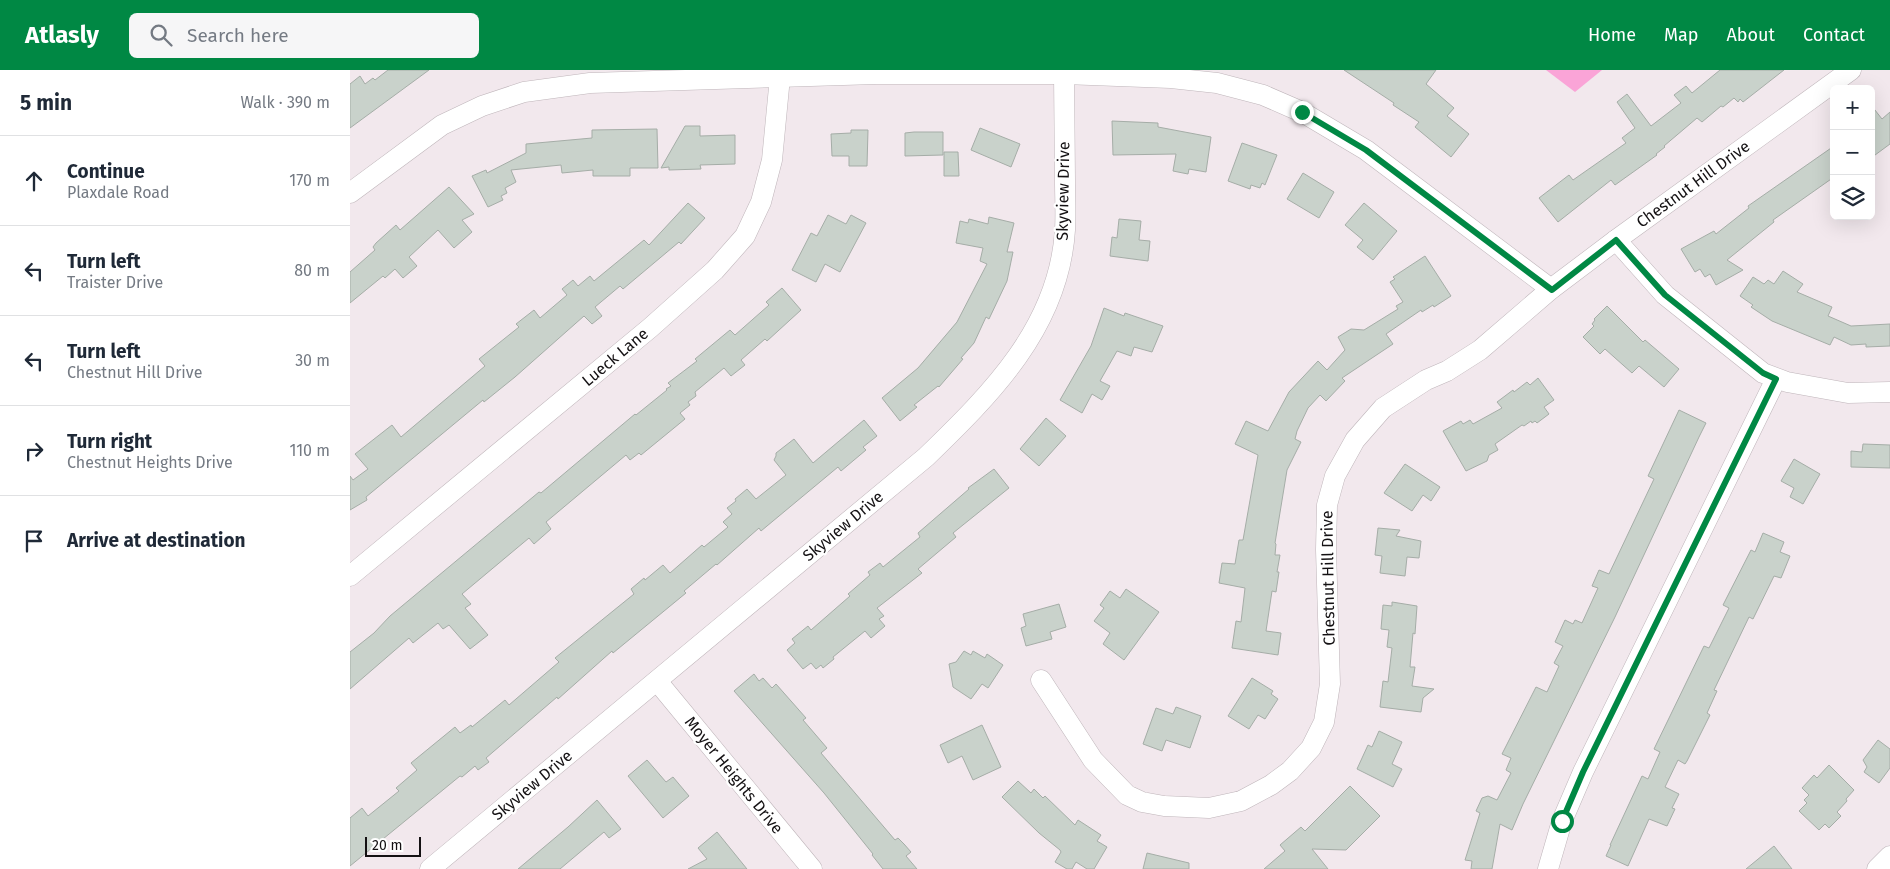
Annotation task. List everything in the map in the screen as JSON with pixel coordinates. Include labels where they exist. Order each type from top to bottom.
[{"type":"street","name":"Chestnut Hill Drive","points":[[1041,680],[1093,760],[1127,795],[1142,802],[1164,806],[1209,808],[1240,801],[1272,785],[1290,771],[1311,748],[1324,722],[1330,684],[1326,550],[1327,504],[1335,476],[1355,440],[1383,408],[1426,380],[1447,371],[1480,350],[1616,240],[1851,70]]},
{"type":"street","points":[[350,193],[442,125],[482,106],[524,92],[590,83],[876,74],[1064,74],[1171,78],[1216,83],[1263,95],[1302,112],[1366,150],[1552,290]]},
{"type":"street","name":"Skyview Drive","points":[[430,869],[926,457],[978,406],[1016,360],[1042,316],[1048,301],[1057,277],[1065,231],[1064,74]]},
{"type":"street","name":"Lueck Lane","points":[[350,576],[650,328],[716,270],[745,236],[761,202],[772,160],[780,77]]},
{"type":"street","points":[[1616,240],[1665,295],[1763,373],[1776,379],[1848,393],[1890,392]]},
{"type":"street","points":[[1548,869],[1562,821],[1583,772],[1776,379]]},
{"type":"street","name":"Moyer Heights Drive","points":[[657,681],[812,869]]},
{"type":"street","points":[[1876,869],[1890,856]]},
{"type":"shaded area","points":[[1546,70],[1602,70],[1575,92]]},
{"type":"building","points":[[388,70],[429,70],[350,128],[350,84],[360,76],[365,84],[373,78],[375,80]]},
{"type":"building","points":[[1344,70],[1436,70],[1426,84],[1454,108],[1447,116],[1469,134],[1451,157],[1415,127],[1419,122]]},
{"type":"building","points":[[1720,70],[1784,70],[1743,102],[1740,99],[1738,102],[1734,98],[1702,122],[1697,118],[1664,146],[1657,155],[1615,185],[1611,180],[1558,222],[1539,198],[1569,175],[1573,180],[1626,143],[1622,138],[1635,128],[1617,102],[1627,94],[1651,126],[1681,103],[1674,95],[1686,86],[1692,93]]},
{"type":"building","points":[[1875,110],[1882,119],[1890,112],[1890,144],[1875,155]]},
{"type":"building","points":[[1112,121],[1158,123],[1158,127],[1211,137],[1206,172],[1189,169],[1188,174],[1173,171],[1176,154],[1113,155]]},
{"type":"building","points":[[685,126],[700,126],[700,136],[735,135],[735,164],[700,165],[701,169],[669,170],[669,167],[661,168]]},
{"type":"building","points":[[980,128],[1020,144],[1011,167],[971,150]]},
{"type":"building","points":[[657,129],[658,168],[630,168],[630,176],[593,176],[593,170],[562,173],[561,165],[511,170],[516,182],[505,188],[507,193],[501,196],[503,200],[488,207],[472,176],[486,170],[487,173],[526,153],[526,144],[592,138],[592,130]]},
{"type":"building","points":[[851,130],[868,130],[867,166],[849,166],[849,156],[832,156],[831,134],[851,133]]},
{"type":"building","points":[[943,132],[943,155],[905,156],[905,133]]},
{"type":"building","points":[[1242,143],[1277,155],[1265,185],[1262,183],[1260,188],[1251,185],[1250,189],[1228,181]]},
{"type":"building","points":[[1830,149],[1830,180],[1773,220],[1774,222],[1727,260],[1743,270],[1716,285],[1710,274],[1705,277],[1700,269],[1695,272],[1681,249],[1714,231],[1716,234],[1749,208],[1748,206]]},
{"type":"building","points":[[944,152],[958,152],[959,176],[944,176]]},
{"type":"building","points":[[1303,173],[1334,192],[1319,218],[1287,199]]},
{"type":"building","points":[[449,187],[474,214],[462,220],[472,232],[454,248],[438,230],[409,257],[417,266],[403,278],[395,269],[385,278],[383,276],[350,303],[350,272],[375,250],[373,247],[376,243],[396,225],[400,230]]},
{"type":"building","points":[[688,203],[705,218],[681,244],[679,242],[623,289],[620,286],[595,307],[602,316],[592,324],[584,316],[515,377],[484,402],[483,400],[366,497],[367,500],[350,510],[350,476],[353,480],[368,469],[355,454],[392,425],[401,437],[485,366],[479,359],[519,327],[516,324],[534,310],[540,318],[567,295],[562,289],[573,280],[578,286],[590,276],[594,281],[644,240],[649,245]]},
{"type":"building","points":[[1364,203],[1397,231],[1373,260],[1357,247],[1363,240],[1345,225]]},
{"type":"building","points":[[828,215],[846,224],[851,215],[866,223],[840,272],[825,264],[816,282],[792,270],[811,233],[817,236]]},
{"type":"building","points":[[989,217],[1014,223],[1007,252],[1013,252],[1007,281],[989,319],[986,317],[974,343],[961,358],[963,359],[939,387],[914,405],[917,407],[900,421],[882,398],[918,368],[957,322],[987,264],[980,261],[983,248],[956,243],[960,221],[968,223],[969,219],[988,224]]},
{"type":"building","points":[[1119,219],[1141,221],[1139,240],[1150,241],[1148,261],[1110,256],[1112,237],[1117,238]]},
{"type":"building","points":[[1425,256],[1451,296],[1434,307],[1433,305],[1422,312],[1421,310],[1386,334],[1393,344],[1342,378],[1345,381],[1326,401],[1320,395],[1308,408],[1297,431],[1295,439],[1301,442],[1287,470],[1275,543],[1275,555],[1280,555],[1277,572],[1279,572],[1276,592],[1272,591],[1266,631],[1281,633],[1278,655],[1232,648],[1236,621],[1241,622],[1245,588],[1219,583],[1222,563],[1235,564],[1239,540],[1243,540],[1258,455],[1235,444],[1246,421],[1268,431],[1289,392],[1318,361],[1327,370],[1345,350],[1338,337],[1351,329],[1364,330],[1398,309],[1396,306],[1403,302],[1390,282],[1395,279],[1393,277]]},
{"type":"building","points":[[1783,271],[1803,284],[1797,292],[1832,307],[1828,316],[1851,326],[1890,324],[1890,346],[1866,347],[1866,344],[1851,345],[1834,337],[1830,345],[1772,321],[1751,307],[1753,305],[1740,296],[1753,277],[1764,284],[1768,280],[1774,284]]},
{"type":"building","points":[[782,288],[801,310],[767,341],[765,339],[741,360],[745,365],[731,376],[724,368],[695,392],[696,396],[688,402],[690,405],[680,413],[685,419],[641,455],[639,453],[630,460],[626,455],[546,522],[551,529],[534,544],[529,538],[462,594],[471,604],[465,608],[488,635],[470,649],[449,625],[443,629],[438,623],[413,643],[409,638],[350,689],[350,652],[374,633],[390,616],[539,492],[541,493],[635,414],[667,390],[671,386],[668,383],[697,361],[695,359],[730,330],[735,335],[769,305],[766,302]]},
{"type":"building","points":[[1607,306],[1643,342],[1645,340],[1679,369],[1664,387],[1639,366],[1632,373],[1605,349],[1600,354],[1583,337],[1594,326],[1592,324],[1594,319]]},
{"type":"building","points":[[1104,308],[1124,316],[1125,313],[1163,326],[1152,352],[1134,347],[1131,356],[1117,351],[1100,381],[1110,386],[1102,400],[1092,394],[1082,413],[1060,400],[1091,346]]},
{"type":"building","points":[[1538,378],[1554,400],[1544,407],[1549,414],[1537,423],[1535,421],[1532,423],[1531,421],[1524,426],[1522,425],[1495,444],[1498,450],[1489,455],[1487,461],[1466,471],[1443,431],[1461,421],[1463,424],[1470,420],[1473,424],[1502,408],[1497,402],[1513,390],[1514,392],[1527,382],[1530,385]]},
{"type":"building","points":[[1679,410],[1706,423],[1512,830],[1500,824],[1492,869],[1471,869],[1472,861],[1465,860],[1480,813],[1476,811],[1482,798],[1488,796],[1497,800],[1511,773],[1506,770],[1511,758],[1502,754],[1536,687],[1547,692],[1559,666],[1554,663],[1563,646],[1555,642],[1565,620],[1573,624],[1575,620],[1582,623],[1598,588],[1592,586],[1599,570],[1609,574],[1654,479],[1648,476]]},
{"type":"building","points":[[1046,418],[1066,436],[1039,466],[1020,449]]},
{"type":"building","points":[[864,420],[877,436],[863,447],[866,450],[841,471],[838,467],[761,531],[759,528],[684,591],[686,593],[613,653],[612,651],[558,699],[557,697],[486,758],[489,762],[478,770],[475,766],[462,777],[460,776],[350,866],[350,818],[362,808],[368,816],[399,791],[396,788],[417,770],[411,763],[455,727],[460,733],[471,725],[472,727],[505,700],[509,705],[559,662],[555,658],[634,594],[631,589],[644,578],[645,580],[663,565],[670,573],[702,545],[704,547],[728,527],[723,522],[732,514],[727,508],[736,501],[735,499],[747,489],[756,499],[786,475],[774,460],[776,453],[794,439],[813,463]]},
{"type":"building","points":[[1863,444],[1890,445],[1890,468],[1851,467],[1851,451],[1862,452]]},
{"type":"building","points":[[1794,459],[1820,474],[1803,504],[1790,497],[1794,488],[1781,481]]},
{"type":"building","points":[[1405,464],[1440,487],[1431,501],[1423,495],[1412,511],[1384,493]]},
{"type":"building","points":[[994,469],[1009,488],[953,533],[956,537],[918,569],[922,573],[877,608],[884,616],[879,619],[885,626],[871,638],[865,631],[833,657],[834,659],[823,668],[821,665],[816,669],[811,663],[803,669],[787,650],[795,643],[792,639],[808,626],[811,630],[850,596],[848,594],[870,575],[868,572],[880,563],[883,567],[920,537],[918,533],[968,488]]},
{"type":"building","points":[[1378,528],[1400,530],[1396,536],[1421,541],[1419,558],[1407,557],[1405,576],[1380,573],[1382,556],[1375,555]]},
{"type":"building","points":[[1763,533],[1784,542],[1780,552],[1790,556],[1781,578],[1774,576],[1753,619],[1749,617],[1714,690],[1717,691],[1707,713],[1710,715],[1687,761],[1685,764],[1678,760],[1665,787],[1679,794],[1672,808],[1675,809],[1667,826],[1649,819],[1628,866],[1606,856],[1610,845],[1642,776],[1648,779],[1660,752],[1654,749],[1704,646],[1709,648],[1729,608],[1723,605],[1751,550],[1755,552]]},
{"type":"building","points":[[1126,589],[1159,612],[1124,660],[1103,644],[1110,633],[1094,621],[1104,608],[1100,605],[1110,591],[1120,598]]},
{"type":"building","points":[[1392,602],[1417,606],[1410,667],[1415,667],[1412,686],[1434,689],[1423,698],[1421,712],[1380,707],[1383,681],[1388,682],[1392,648],[1387,647],[1389,630],[1381,629],[1383,605],[1392,606]]},
{"type":"building","points":[[1059,604],[1066,627],[1050,632],[1052,639],[1026,646],[1021,628],[1026,626],[1023,614]]},
{"type":"building","points":[[964,651],[971,655],[973,651],[985,658],[987,654],[1003,665],[988,688],[982,684],[971,699],[953,687],[949,664],[956,662]]},
{"type":"building","points":[[754,674],[759,681],[763,678],[772,688],[776,684],[806,718],[803,720],[827,748],[821,753],[895,840],[898,838],[911,852],[906,856],[917,869],[883,869],[824,793],[734,691]]},
{"type":"building","points":[[1252,678],[1273,691],[1271,694],[1278,699],[1265,719],[1258,715],[1249,729],[1228,716]]},
{"type":"building","points":[[1176,707],[1201,716],[1190,748],[1166,740],[1162,751],[1143,744],[1156,708],[1173,714]]},
{"type":"building","points":[[982,725],[1001,767],[973,780],[962,756],[948,763],[940,745]]},
{"type":"building","points":[[1379,731],[1402,742],[1392,764],[1402,769],[1393,787],[1357,769],[1368,745],[1372,747]]},
{"type":"building","points":[[1878,740],[1890,749],[1890,768],[1879,783],[1864,772],[1867,767],[1863,760]]},
{"type":"building","points":[[647,760],[666,782],[673,777],[689,796],[663,818],[628,776]]},
{"type":"building","points":[[1829,765],[1854,790],[1837,812],[1841,816],[1829,828],[1825,824],[1819,830],[1799,811],[1807,803],[1804,800],[1809,795],[1802,788],[1814,775],[1817,778]]},
{"type":"building","points":[[1018,781],[1031,793],[1034,789],[1043,798],[1045,796],[1075,825],[1078,820],[1101,835],[1097,841],[1107,847],[1094,869],[1087,869],[1076,862],[1072,869],[1067,869],[1055,862],[1061,852],[1060,850],[1039,833],[1002,797]]},
{"type":"building","points":[[1350,786],[1380,816],[1346,850],[1312,849],[1328,869],[1264,869],[1285,851],[1280,845],[1301,827],[1305,831]]},
{"type":"building","points":[[597,800],[621,829],[609,838],[604,832],[560,869],[518,869],[568,827]]},
{"type":"building","points":[[717,832],[747,869],[688,869],[707,859],[698,848]]},
{"type":"building","points":[[1774,846],[1792,869],[1746,869]]},
{"type":"building","points":[[1147,853],[1189,863],[1189,869],[1143,869]]},
{"type":"route","points":[[1302,112],[1366,150],[1552,290],[1616,240],[1665,295],[1763,373],[1776,379],[1583,772],[1562,821]]}]
